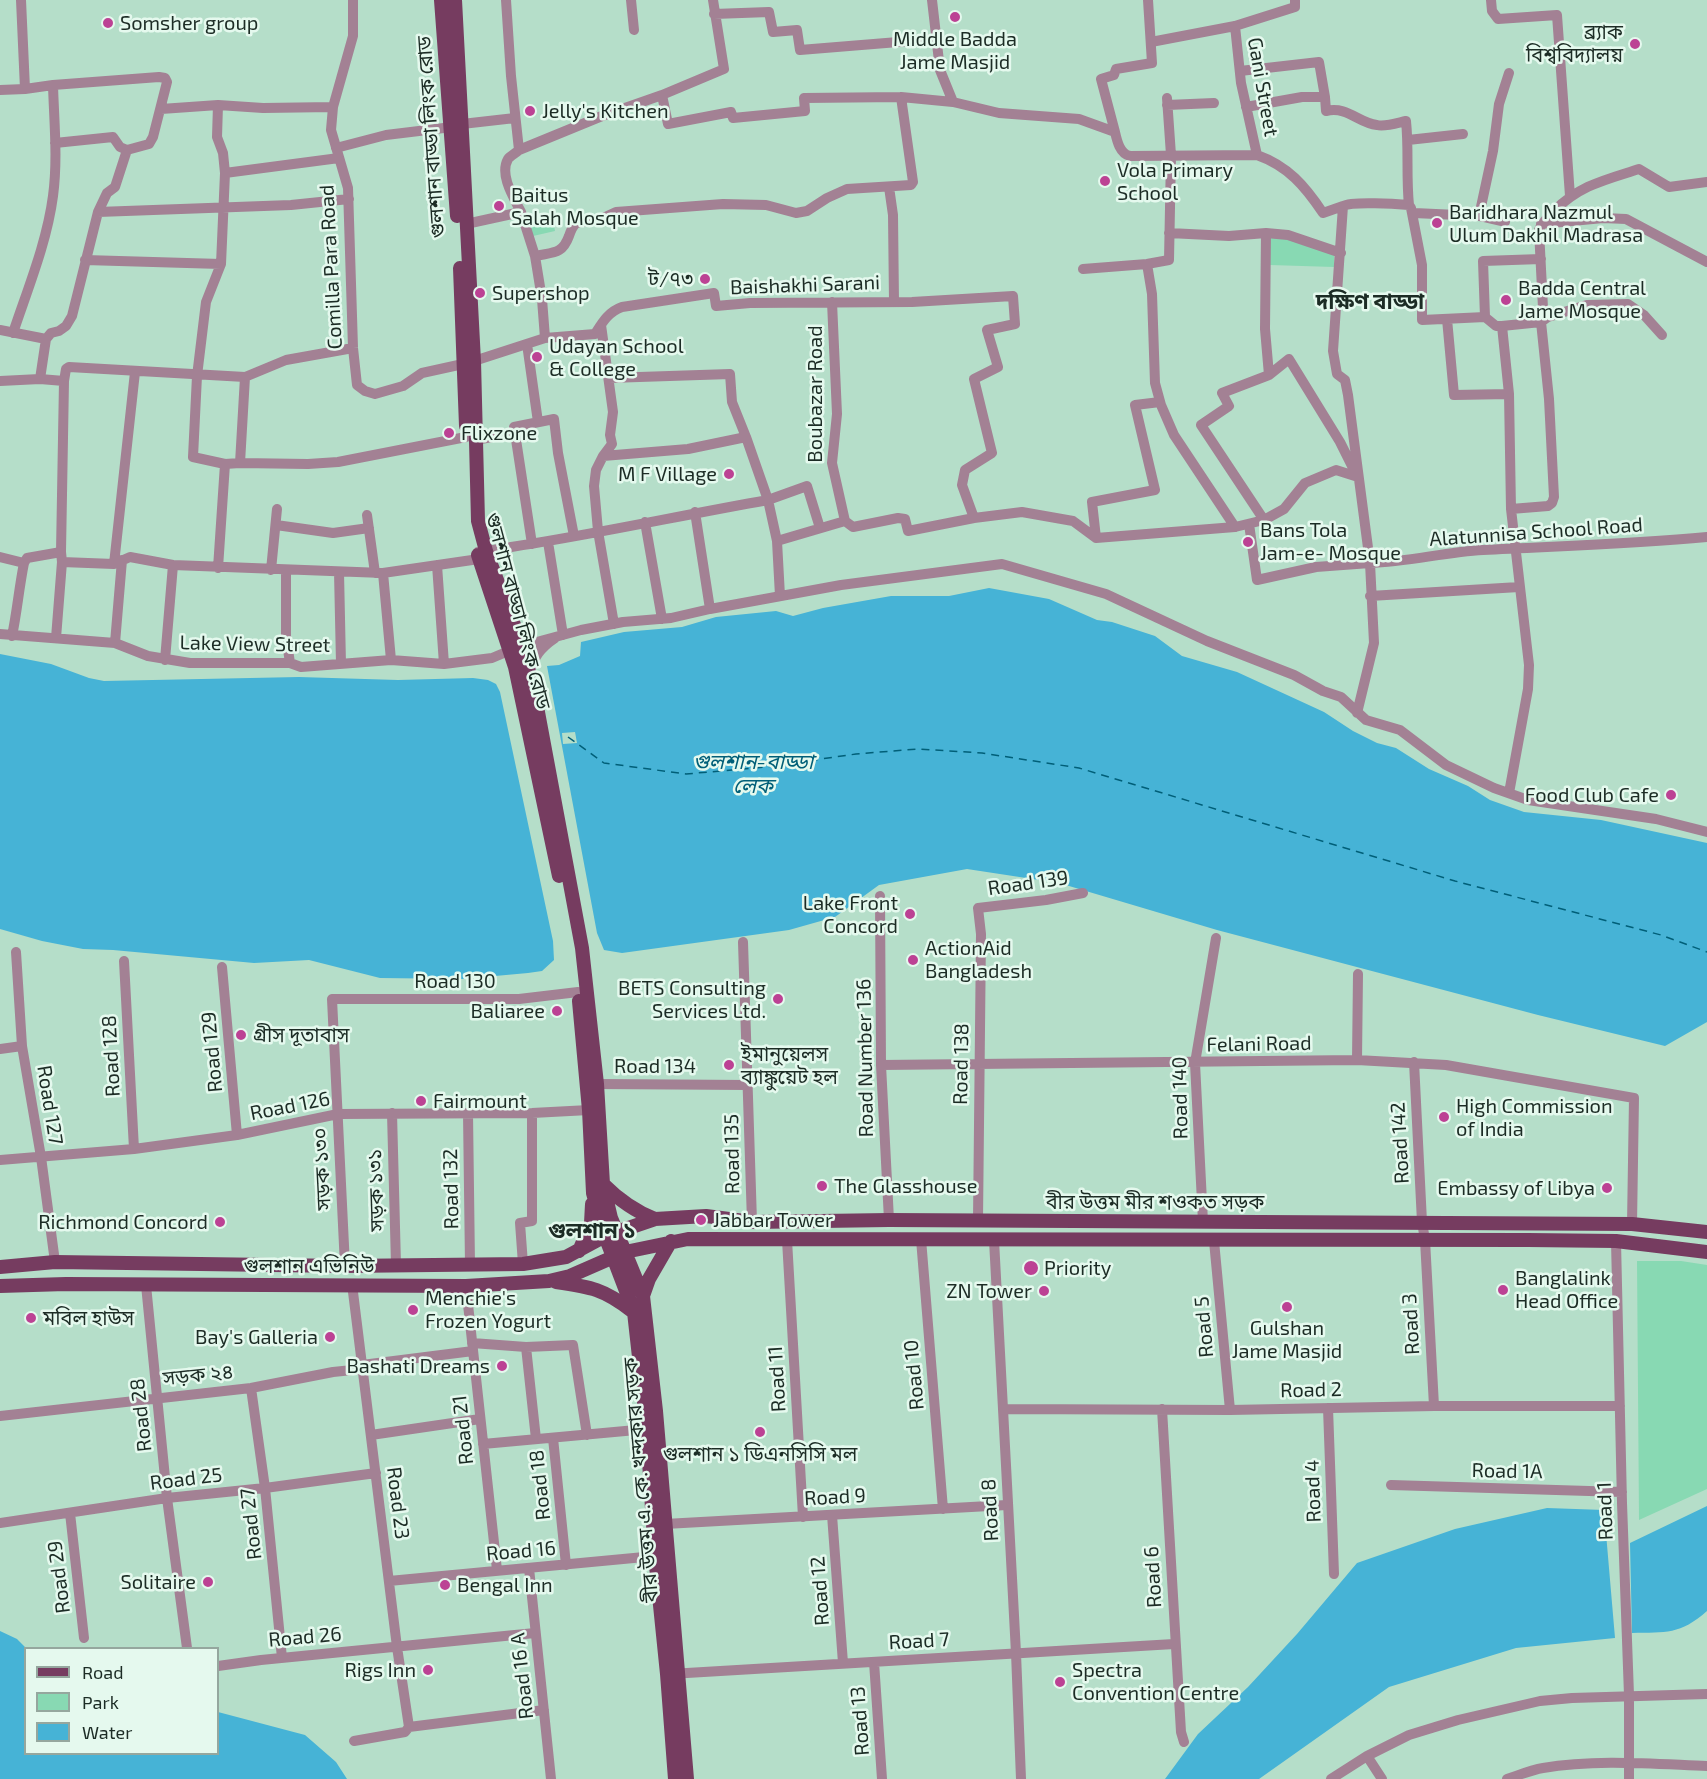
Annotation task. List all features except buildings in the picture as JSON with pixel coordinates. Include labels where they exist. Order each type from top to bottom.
[{"type":"main road","name":"গুলশান বাড্ডা লিংক রোড","points":[[441,0],[457,126],[466,224],[471,438],[480,554],[516,648],[529,674],[535,696],[582,948],[597,1084],[598,1189]]},
{"type":"main road","name":"গুলশান বাড্ডা লিংক রোড","points":[[455,0],[457,126],[469,363]]},
{"type":"main road","name":"গুলশান বাড্ডা লিংক রোড","points":[[516,648],[524,703],[572,938],[598,1189]]},
{"type":"main road","points":[[579,1251],[591,1222],[598,1189],[655,1220]]},
{"type":"main road","name":"বীর উত্তম এ. কে. খন্দকার সড়ক","points":[[598,1189],[634,1312],[647,1429],[655,1556],[687,1779]]},
{"type":"main road","name":"বীর উত্তম মীর শওকত সড়ক","points":[[611,1234],[655,1220],[706,1216],[752,1222],[978,1220],[1632,1224],[1707,1233]]},
{"type":"main road","points":[[978,1220],[994,1240]]},
{"type":"main road","name":"গুলশান এভিনিউ","points":[[0,1267],[55,1263],[345,1266],[523,1264],[558,1259],[611,1234]]},
{"type":"main road","name":"বীর উত্তম মীর শওকত সড়ক","points":[[619,1255],[671,1241],[688,1239],[1616,1242],[1707,1252]]},
{"type":"main road","points":[[643,1296],[649,1279],[671,1241]]},
{"type":"main road","name":"বীর উত্তম এ. কে. খন্দকার সড়ক","points":[[619,1255],[643,1296],[656,1411],[673,1674],[675,1779]]},
{"type":"main road","name":"গুলশান এভিনিউ","points":[[0,1286],[352,1284],[466,1286],[549,1281],[570,1276],[619,1255]]},
{"type":"main road","points":[[549,1281],[593,1287],[613,1296],[634,1312]]},
{"type":"street","points":[[21,0],[26,89]]},
{"type":"street","name":"Comilla Para Road","points":[[354,0],[353,36],[333,107],[331,130],[348,188],[353,348],[357,385],[375,394],[403,386],[422,373],[469,363]]},
{"type":"street","points":[[506,0],[519,150]]},
{"type":"street","points":[[631,0],[634,30]]},
{"type":"street","points":[[469,363],[545,338],[535,256],[521,212],[506,179],[505,168],[508,158],[519,150],[724,69],[713,0]]},
{"type":"street","points":[[932,0],[940,70],[953,102]]},
{"type":"street","points":[[1148,0],[1152,63],[1116,69],[1114,75],[1101,79],[1116,140],[1125,155],[1257,155],[1273,160],[1290,172],[1323,213],[1348,203],[1378,205],[1387,202],[1411,209],[1479,216],[1506,222]]},
{"type":"street","name":"Gani Street","points":[[1151,42],[1235,26],[1296,7],[1295,0]]},
{"type":"street","points":[[1491,0],[1492,11],[1498,19],[1557,15],[1570,196]]},
{"type":"street","points":[[714,14],[769,12],[773,32],[797,30],[800,50],[936,39]]},
{"type":"street","name":"Gani Street","points":[[1235,26],[1246,107],[1257,155]]},
{"type":"street","points":[[1240,71],[1319,62],[1326,111],[1335,109],[1377,126],[1406,121],[1408,140],[1406,181],[1422,265],[1422,320],[1485,317],[1496,326],[1502,326],[1541,322],[1548,317],[1587,305],[1628,304],[1644,315],[1662,335]]},
{"type":"street","points":[[1479,216],[1500,104],[1509,73]]},
{"type":"street","points":[[0,90],[165,78],[167,82],[162,109],[149,144],[127,150],[120,147],[113,137],[55,142]]},
{"type":"street","points":[[13,333],[45,234],[53,195],[55,142],[53,85]]},
{"type":"street","points":[[662,95],[668,124],[731,112],[733,118],[805,111],[804,98],[901,97],[953,102],[999,113],[1079,119],[1115,132]]},
{"type":"street","points":[[535,256],[559,251],[565,247],[576,223],[603,218],[616,212],[723,204],[766,205],[795,213],[807,211],[847,189],[911,185],[913,182],[901,97]]},
{"type":"street","points":[[1246,107],[1302,97],[1325,97]]},
{"type":"street","points":[[1083,269],[1169,260],[1171,155],[1167,102],[1214,103]]},
{"type":"street","points":[[218,105],[217,137],[223,153],[225,173],[221,264],[206,302],[193,457],[225,464],[338,462],[471,438],[515,433]]},
{"type":"street","points":[[162,109],[218,105],[263,108],[333,107]]},
{"type":"street","points":[[225,173],[338,153],[386,135],[515,118]]},
{"type":"street","points":[[1408,140],[1463,134]]},
{"type":"street","points":[[40,379],[46,339],[51,333],[66,326],[72,316],[98,212],[107,193],[115,187],[127,150]]},
{"type":"street","points":[[1511,509],[1548,506],[1554,497],[1549,399],[1541,322],[1543,308],[1539,230],[1541,224],[1570,196],[1582,188],[1639,169],[1669,187],[1707,182]]},
{"type":"street","points":[[889,187],[893,215],[894,302]]},
{"type":"street","points":[[98,212],[224,208],[349,199]]},
{"type":"street","points":[[1343,206],[1334,351],[1337,374],[1345,380],[1348,394],[1370,563],[1374,644],[1357,713]]},
{"type":"street","points":[[466,224],[521,212]]},
{"type":"street","points":[[1541,224],[1626,219],[1707,262]]},
{"type":"street","points":[[1169,233],[1228,236],[1266,233],[1288,236],[1341,253]]},
{"type":"street","points":[[1266,233],[1265,329],[1269,375]]},
{"type":"street","points":[[1485,317],[1483,261],[1541,259]]},
{"type":"street","points":[[85,260],[221,264]]},
{"type":"street","points":[[1148,264],[1152,294],[1155,383],[1160,402],[1174,435],[1235,527]]},
{"type":"street","name":"Baishakhi Sarani","points":[[545,338],[585,337],[595,334],[604,318],[615,309],[622,307],[714,293],[716,306],[750,303],[894,302],[1013,296],[1015,324],[987,330],[998,367],[974,379],[992,453],[964,470],[962,485],[974,518]]},
{"type":"street","name":"Boubazar Road","points":[[832,302],[837,414],[832,463],[844,520]]},
{"type":"street","points":[[1448,319],[1454,395],[1509,394]]},
{"type":"street","points":[[601,325],[613,412],[610,435],[612,444],[596,470],[594,486],[598,531],[614,624]]},
{"type":"street","points":[[1502,326],[1509,394],[1511,509],[1529,665],[1528,689],[1509,793]]},
{"type":"street","points":[[0,330],[46,339]]},
{"type":"street","points":[[527,344],[538,422]]},
{"type":"street","points":[[56,638],[61,557],[66,369],[72,366],[135,372],[245,377],[286,360],[353,348]]},
{"type":"street","points":[[1264,520],[1201,425],[1229,406],[1222,393],[1269,375],[1289,359],[1340,442],[1358,477]]},
{"type":"street","points":[[115,643],[118,562],[135,372]]},
{"type":"street","points":[[609,378],[730,374],[732,402],[768,500],[777,541],[780,596]]},
{"type":"street","points":[[240,463],[245,377]]},
{"type":"street","points":[[0,381],[40,379],[64,381]]},
{"type":"street","points":[[1096,538],[1092,502],[1155,490],[1135,405],[1160,402]]},
{"type":"street","points":[[532,544],[514,427],[538,422],[554,419],[574,536]]},
{"type":"street","points":[[603,456],[688,449],[746,437]]},
{"type":"street","points":[[218,567],[225,464]]},
{"type":"street","points":[[777,541],[844,520],[853,527],[898,518],[905,519],[908,531],[974,518],[1022,512],[1073,521],[1096,538],[1235,527],[1264,520],[1284,509],[1305,483],[1336,470],[1358,477]]},
{"type":"street","points":[[12,636],[18,594],[27,558],[61,557],[118,562],[130,557],[172,565],[379,573],[437,566],[480,554],[768,500],[807,486],[820,528]]},
{"type":"street","points":[[271,570],[277,509]]},
{"type":"street","points":[[695,512],[710,609]]},
{"type":"street","points":[[368,515],[391,660]]},
{"type":"street","points":[[645,522],[662,619]]},
{"type":"street","name":"Alatunnisa School Road","points":[[1249,524],[1257,580],[1316,567],[1396,562],[1463,552],[1674,541],[1707,537]]},
{"type":"street","points":[[276,525],[333,533],[369,528]]},
{"type":"street","points":[[529,674],[535,657],[544,645],[560,636],[548,542]]},
{"type":"street","points":[[0,557],[24,564]]},
{"type":"street","name":"Lake View Street","points":[[0,634],[115,643],[165,660],[190,663],[290,663],[301,668],[391,660],[444,664],[492,658],[516,648],[614,624],[662,619],[841,585],[1002,564],[1106,594],[1199,637],[1294,675],[1323,691],[1341,697],[1366,720],[1400,730],[1446,765],[1509,793],[1528,800],[1656,819],[1707,832]]},
{"type":"street","points":[[165,660],[172,565]]},
{"type":"street","points":[[437,566],[444,664]]},
{"type":"street","points":[[286,570],[286,636],[290,663]]},
{"type":"street","points":[[339,572],[340,664]]},
{"type":"street","points":[[1370,596],[1519,586]]},
{"type":"street","name":"Road 139","points":[[978,908],[1083,893]]},
{"type":"street","name":"Road Number 136","points":[[880,896],[881,1065],[889,1220]]},
{"type":"street","name":"Road 138","points":[[978,908],[981,934],[978,1220]]},
{"type":"street","name":"Road 140","points":[[1203,1222],[1195,1063],[1216,938]]},
{"type":"street","name":"Road 135","points":[[743,942],[752,1222]]},
{"type":"street","name":"Road 127","points":[[16,952],[22,1046],[41,1157],[55,1263]]},
{"type":"street","name":"Road 128","points":[[124,961],[134,1149]]},
{"type":"street","name":"Road 129","points":[[222,967],[237,1135]]},
{"type":"street","points":[[1357,1060],[1358,974]]},
{"type":"street","name":"Road 130","points":[[333,999],[519,999],[578,992]]},
{"type":"street","name":"সড়ক ১৩০","points":[[333,999],[345,1266]]},
{"type":"street","points":[[0,1049],[22,1046]]},
{"type":"street","name":"Felani Road","points":[[881,1065],[1357,1060],[1414,1062],[1446,1065],[1634,1098],[1632,1224]]},
{"type":"street","name":"Road 142","points":[[1414,1062],[1422,1222],[1425,1240]]},
{"type":"street","name":"Road 134","points":[[597,1084],[749,1085]]},
{"type":"street","name":"Road 126","points":[[0,1160],[134,1149],[237,1135],[338,1114],[532,1113],[589,1110]]},
{"type":"street","name":"সড়ক ১৩১","points":[[392,1113],[396,1265]]},
{"type":"street","name":"Road 132","points":[[468,1113],[470,1265]]},
{"type":"street","points":[[523,1264],[520,1223],[532,1221],[532,1113]]},
{"type":"street","name":"Road 10","points":[[921,1239],[943,1509]]},
{"type":"street","name":"Road 11","points":[[787,1240],[803,1517]]},
{"type":"street","name":"Road 8","points":[[994,1240],[1021,1779]]},
{"type":"street","name":"Road 3","points":[[1425,1240],[1434,1406]]},
{"type":"street","name":"Road 5","points":[[1214,1241],[1230,1410]]},
{"type":"street","name":"Road 1","points":[[1616,1242],[1629,1695],[1629,1779]]},
{"type":"street","name":"Road 23","points":[[352,1284],[409,1727]]},
{"type":"street","name":"Road 28","points":[[146,1285],[167,1498],[187,1647]]},
{"type":"street","name":"Road 21","points":[[466,1286],[497,1570]]},
{"type":"street","name":"সড়ক ২৪","points":[[0,1416],[251,1388],[473,1347],[573,1345],[587,1435]]},
{"type":"street","points":[[526,1347],[536,1439]]},
{"type":"street","name":"Road 27","points":[[251,1388],[265,1488],[282,1658]]},
{"type":"street","name":"Road 2","points":[[1004,1409],[1230,1410],[1328,1407],[1620,1406]]},
{"type":"street","name":"Road 4","points":[[1328,1407],[1334,1574]]},
{"type":"street","name":"Road 6","points":[[1162,1409],[1174,1644],[1181,1732],[1184,1742]]},
{"type":"street","points":[[371,1435],[480,1419]]},
{"type":"street","points":[[483,1444],[647,1429]]},
{"type":"street","name":"Road 18","points":[[553,1438],[566,1565]]},
{"type":"street","name":"Road 25","points":[[0,1522],[167,1498],[376,1473]]},
{"type":"street","name":"Road 1A","points":[[1390,1485],[1622,1492]]},
{"type":"street","name":"Road 9","points":[[665,1524],[1007,1505]]},
{"type":"street","name":"Road 29","points":[[70,1513],[84,1638]]},
{"type":"street","name":"Road 12","points":[[832,1515],[843,1664]]},
{"type":"street","name":"Road 16","points":[[389,1581],[655,1556]]},
{"type":"street","name":"Road 16 A","points":[[529,1568],[551,1779]]},
{"type":"street","name":"Road 26","points":[[219,1666],[536,1633]]},
{"type":"street","name":"Road 7","points":[[673,1674],[1174,1644]]},
{"type":"street","name":"Road 13","points":[[874,1662],[882,1779]]},
{"type":"street","points":[[1331,1779],[1367,1756],[1409,1735],[1458,1720],[1540,1701],[1629,1695],[1707,1694]]},
{"type":"street","points":[[354,1741],[405,1732],[409,1727],[544,1710]]},
{"type":"street","points":[[1367,1756],[1382,1779]]},
{"type":"street","points":[[1507,1779],[1542,1768],[1629,1763],[1707,1766]]},
{"type":"green space","points":[[552,214],[555,231],[533,236],[527,217]]},
{"type":"green space","points":[[1287,237],[1334,251],[1334,267],[1270,265],[1270,238]]},
{"type":"green space","points":[[1637,1261],[1681,1261],[1707,1265],[1707,1489],[1639,1520]]},
{"type":"water","name":"গুলশান-বাড্ডা লেক","points":[[989,588],[1049,599],[1097,620],[1112,622],[1155,636],[1182,656],[1237,672],[1324,712],[1353,731],[1377,743],[1396,748],[1429,769],[1468,786],[1490,800],[1524,812],[1601,820],[1707,843],[1707,1022],[1665,1046],[1538,1015],[1217,930],[1059,883],[967,869],[879,885],[835,917],[789,930],[622,953],[604,950],[597,933],[547,666],[559,665],[580,656],[581,642],[624,632],[682,627],[716,617],[776,611],[793,616],[823,608],[891,596],[949,596]]},
{"type":"water","points":[[0,654],[51,664],[104,681],[299,677],[398,680],[473,678],[488,680],[496,684],[500,692],[553,941],[554,960],[542,971],[528,973],[462,979],[380,978],[309,960],[254,963],[83,949],[42,941],[0,929]]},
{"type":"water","points":[[1707,1506],[1707,1611],[1689,1624],[1672,1631],[1632,1633],[1630,1543]]},
{"type":"water","points":[[1547,1508],[1604,1510],[1615,1638],[1516,1648],[1389,1687],[1259,1779],[1165,1779],[1198,1734],[1248,1687],[1297,1634],[1357,1563],[1455,1529]]},
{"type":"water","points":[[0,1631],[17,1639],[25,1647],[24,1755],[219,1755],[219,1712],[305,1735],[336,1762],[347,1779],[0,1779]]},
{"type":"pier","points":[[575,732],[577,743],[563,744],[562,733]]},
{"type":"ferry route","points":[[568,737],[604,763],[686,774],[918,749],[982,753],[1079,768],[1455,881],[1661,935],[1707,952]]},
{"type":"place","name":"Middle Badda Jame Masjid","points":[[955,17]]},
{"type":"place","name":"Somsher group","points":[[108,23]]},
{"type":"place","name":"ব্র্যাক বিশ্ববিদ্যালয়","points":[[1635,44]]},
{"type":"place","name":"Jelly's Kitchen","points":[[530,111]]},
{"type":"place","name":"Vola Primary School","points":[[1105,181]]},
{"type":"place","name":"Baitus Salah Mosque","points":[[499,206]]},
{"type":"place","name":"Baridhara Nazmul Ulum Dakhil Madrasa","points":[[1437,223]]},
{"type":"place","name":"ট/৭৩","points":[[705,279]]},
{"type":"place","name":"Supershop","points":[[480,293]]},
{"type":"place","name":"Badda Central Jame Mosque","points":[[1506,300]]},
{"type":"place","name":"Udayan School & College","points":[[537,357]]},
{"type":"place","name":"Flixzone","points":[[449,433]]},
{"type":"place","name":"M F Village","points":[[729,474]]},
{"type":"place","name":"Bans Tola Jam-e- Mosque","points":[[1248,542]]},
{"type":"place","name":"Food Club Cafe","points":[[1671,795]]},
{"type":"place","name":"Lake Front Concord","points":[[910,914]]},
{"type":"place","name":"ActionAid Bangladesh","points":[[913,960]]},
{"type":"place","name":"BETS Consulting Services Ltd.","points":[[778,999]]},
{"type":"place","name":"Baliaree","points":[[557,1011]]},
{"type":"place","name":"গ্রীস দূতাবাস","points":[[241,1035]]},
{"type":"place","name":"ইমানুয়েলস ব্যাঙ্কুয়েট হল","points":[[729,1065]]},
{"type":"place","name":"Fairmount","points":[[421,1101]]},
{"type":"place","name":"High Commission of India","points":[[1444,1117]]},
{"type":"place","name":"The Glasshouse","points":[[822,1186]]},
{"type":"place","name":"Embassy of Libya","points":[[1607,1188]]},
{"type":"place","name":"Jabbar Tower","points":[[701,1220]]},
{"type":"place","name":"Richmond Concord","points":[[220,1222]]},
{"type":"place","name":"Priority","points":[[1031,1268]]},
{"type":"place","name":"Banglalink Head Office","points":[[1503,1290]]},
{"type":"place","name":"ZN Tower","points":[[1044,1291]]},
{"type":"place","name":"Gulshan Jame Masjid","points":[[1287,1307]]},
{"type":"place","name":"Menchie's Frozen Yogurt","points":[[413,1310]]},
{"type":"place","name":"মবিল হাউস","points":[[31,1318]]},
{"type":"place","name":"Bay's Galleria","points":[[330,1337]]},
{"type":"place","name":"Bashati Dreams","points":[[502,1366]]},
{"type":"place","name":"গুলশান ১ ডিএনসিসি মল","points":[[760,1432]]},
{"type":"place","name":"Solitaire","points":[[208,1582]]},
{"type":"place","name":"Bengal Inn","points":[[445,1585]]},
{"type":"place","name":"Rigs Inn","points":[[428,1670]]},
{"type":"place","name":"Spectra Convention Centre","points":[[1060,1682]]},
{"type":"district","name":"দক্ষিণ বাড্ডা","points":[[1370,302]]},
{"type":"district","name":"গুলশান ১","points":[[592,1231]]}]
